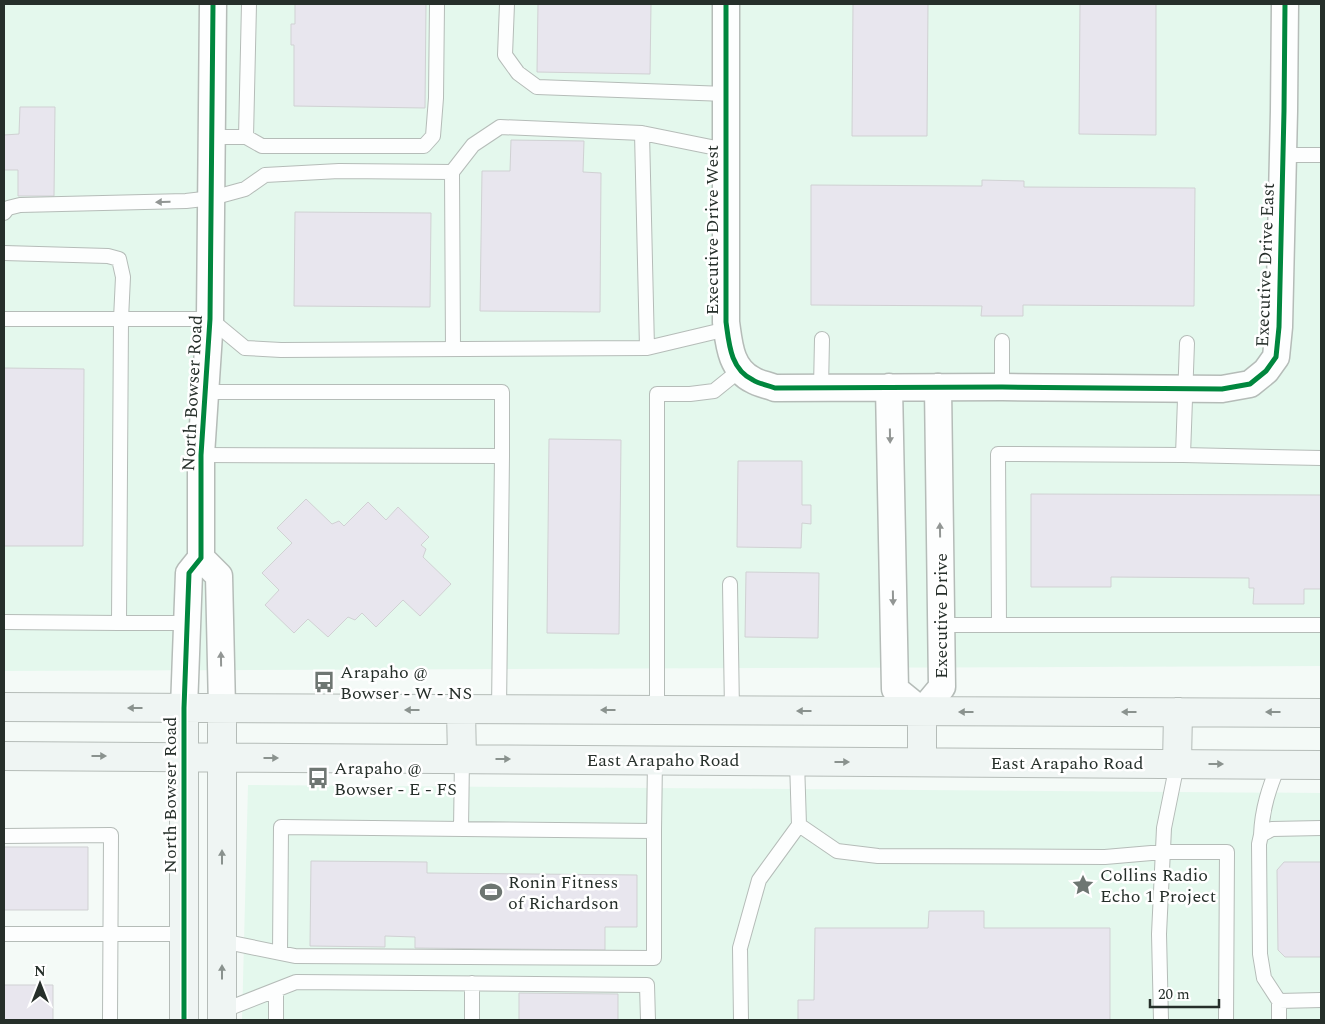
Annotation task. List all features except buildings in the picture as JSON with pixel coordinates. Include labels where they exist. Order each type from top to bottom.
[{"type":"main road","points":[[4,707],[657,711],[1321,712]]},
{"type":"main road","name":"North Bowser Road","points":[[184,708],[184,1020]]},
{"type":"main road","points":[[222,708],[222,1016]]},
{"type":"main road","points":[[460,710],[462,759]]},
{"type":"main road","points":[[922,712],[922,762]]},
{"type":"main road","points":[[1177,764],[1178,712]]},
{"type":"main road","name":"East Arapaho Road","points":[[4,756],[1321,765]]},
{"type":"street","name":"North Bowser Road","points":[[184,708],[189,573],[201,558],[201,455],[210,319],[212,4]]},
{"type":"street","name":"Executive Drive West","points":[[726,4],[727,329],[730,349],[736,366],[740,370]]},
{"type":"street","name":"Executive Drive East","points":[[938,387],[1222,389],[1250,384],[1266,371],[1276,357],[1279,327],[1285,4]]},
{"type":"street","points":[[740,370],[752,380],[775,388],[938,387]]},
{"type":"street","points":[[889,387],[895,689],[922,712]]},
{"type":"street","name":"Executive Drive","points":[[922,712],[942,687],[938,387]]},
{"type":"street","points":[[201,558],[219,576],[222,708]]},
{"type":"lane","points":[[246,137],[249,4]]},
{"type":"lane","points":[[211,137],[246,137],[262,146],[424,146],[433,136],[436,98],[437,4]]},
{"type":"lane","points":[[507,4],[505,55],[518,73],[537,87],[726,94]]},
{"type":"lane","points":[[453,349],[452,172],[473,145],[500,127],[642,133],[726,150]]},
{"type":"lane","points":[[642,133],[648,348]]},
{"type":"lane","points":[[1283,155],[1321,155]]},
{"type":"lane","points":[[4,213],[8,208],[20,205],[186,201],[212,198],[245,189],[265,175],[339,171],[452,172]]},
{"type":"lane","points":[[4,253],[108,256],[119,259],[123,277],[121,319],[119,623]]},
{"type":"lane","points":[[4,319],[210,319],[245,348],[281,350],[648,348],[727,329]]},
{"type":"lane","points":[[821,388],[822,339]]},
{"type":"lane","points":[[1002,341],[1002,387]]},
{"type":"lane","points":[[1183,455],[1187,344]]},
{"type":"lane","points":[[657,711],[658,394],[690,394],[714,391],[740,370]]},
{"type":"lane","points":[[206,392],[502,392],[499,710]]},
{"type":"lane","points":[[999,625],[998,454],[1321,458]]},
{"type":"lane","points":[[201,455],[502,456]]},
{"type":"lane","points":[[730,584],[732,711]]},
{"type":"lane","points":[[4,622],[187,623]]},
{"type":"lane","points":[[941,624],[1321,625]]},
{"type":"lane","points":[[460,829],[462,759]]},
{"type":"lane","points":[[222,941],[295,956],[654,958],[655,760]]},
{"type":"lane","points":[[741,1020],[740,948],[759,880],[799,825],[797,761]]},
{"type":"lane","points":[[1161,1020],[1159,934],[1164,828],[1177,764]]},
{"type":"lane","points":[[1279,764],[1268,790],[1262,814],[1259,844],[1260,954],[1264,978],[1279,1001],[1279,1020]]},
{"type":"lane","points":[[799,825],[837,851],[878,856],[1105,857],[1163,852],[1227,852],[1226,1020]]},
{"type":"lane","points":[[280,953],[281,827],[654,831]]},
{"type":"lane","points":[[1261,835],[1272,829],[1321,828]]},
{"type":"lane","points":[[4,836],[111,835],[110,1020]]},
{"type":"lane","points":[[4,934],[184,934]]},
{"type":"lane","points":[[222,1016],[296,982],[648,984],[648,1020]]},
{"type":"lane","points":[[472,983],[472,1020]]},
{"type":"lane","points":[[276,990],[276,1020]]},
{"type":"lane","points":[[1279,1001],[1321,1000]]},
{"type":"shaded area","points":[[4,4],[1321,4],[1321,666],[4,671]]},
{"type":"shaded area","points":[[248,785],[1321,793],[1321,1020],[242,1020]]},
{"type":"cycle path","points":[[184,1020],[184,708],[189,573],[201,558],[201,455],[210,319],[213,4]]},
{"type":"cycle path","points":[[726,4],[726,322],[732,355],[739,369],[745,375],[758,383],[775,388],[1002,387],[1222,389],[1250,384],[1266,371],[1276,357],[1279,327],[1285,4]]},
{"type":"place","name":"Arapaho @ Bowser - W - NS","points":[[324,682]]},
{"type":"place","name":"Arapaho @ Bowser - E - FS","points":[[318,778]]},
{"type":"place","name":"Collins Radio Echo 1 Project","points":[[1083,885]]},
{"type":"place","name":"Ronin Fitness of Richardson","points":[[491,892]]}]
